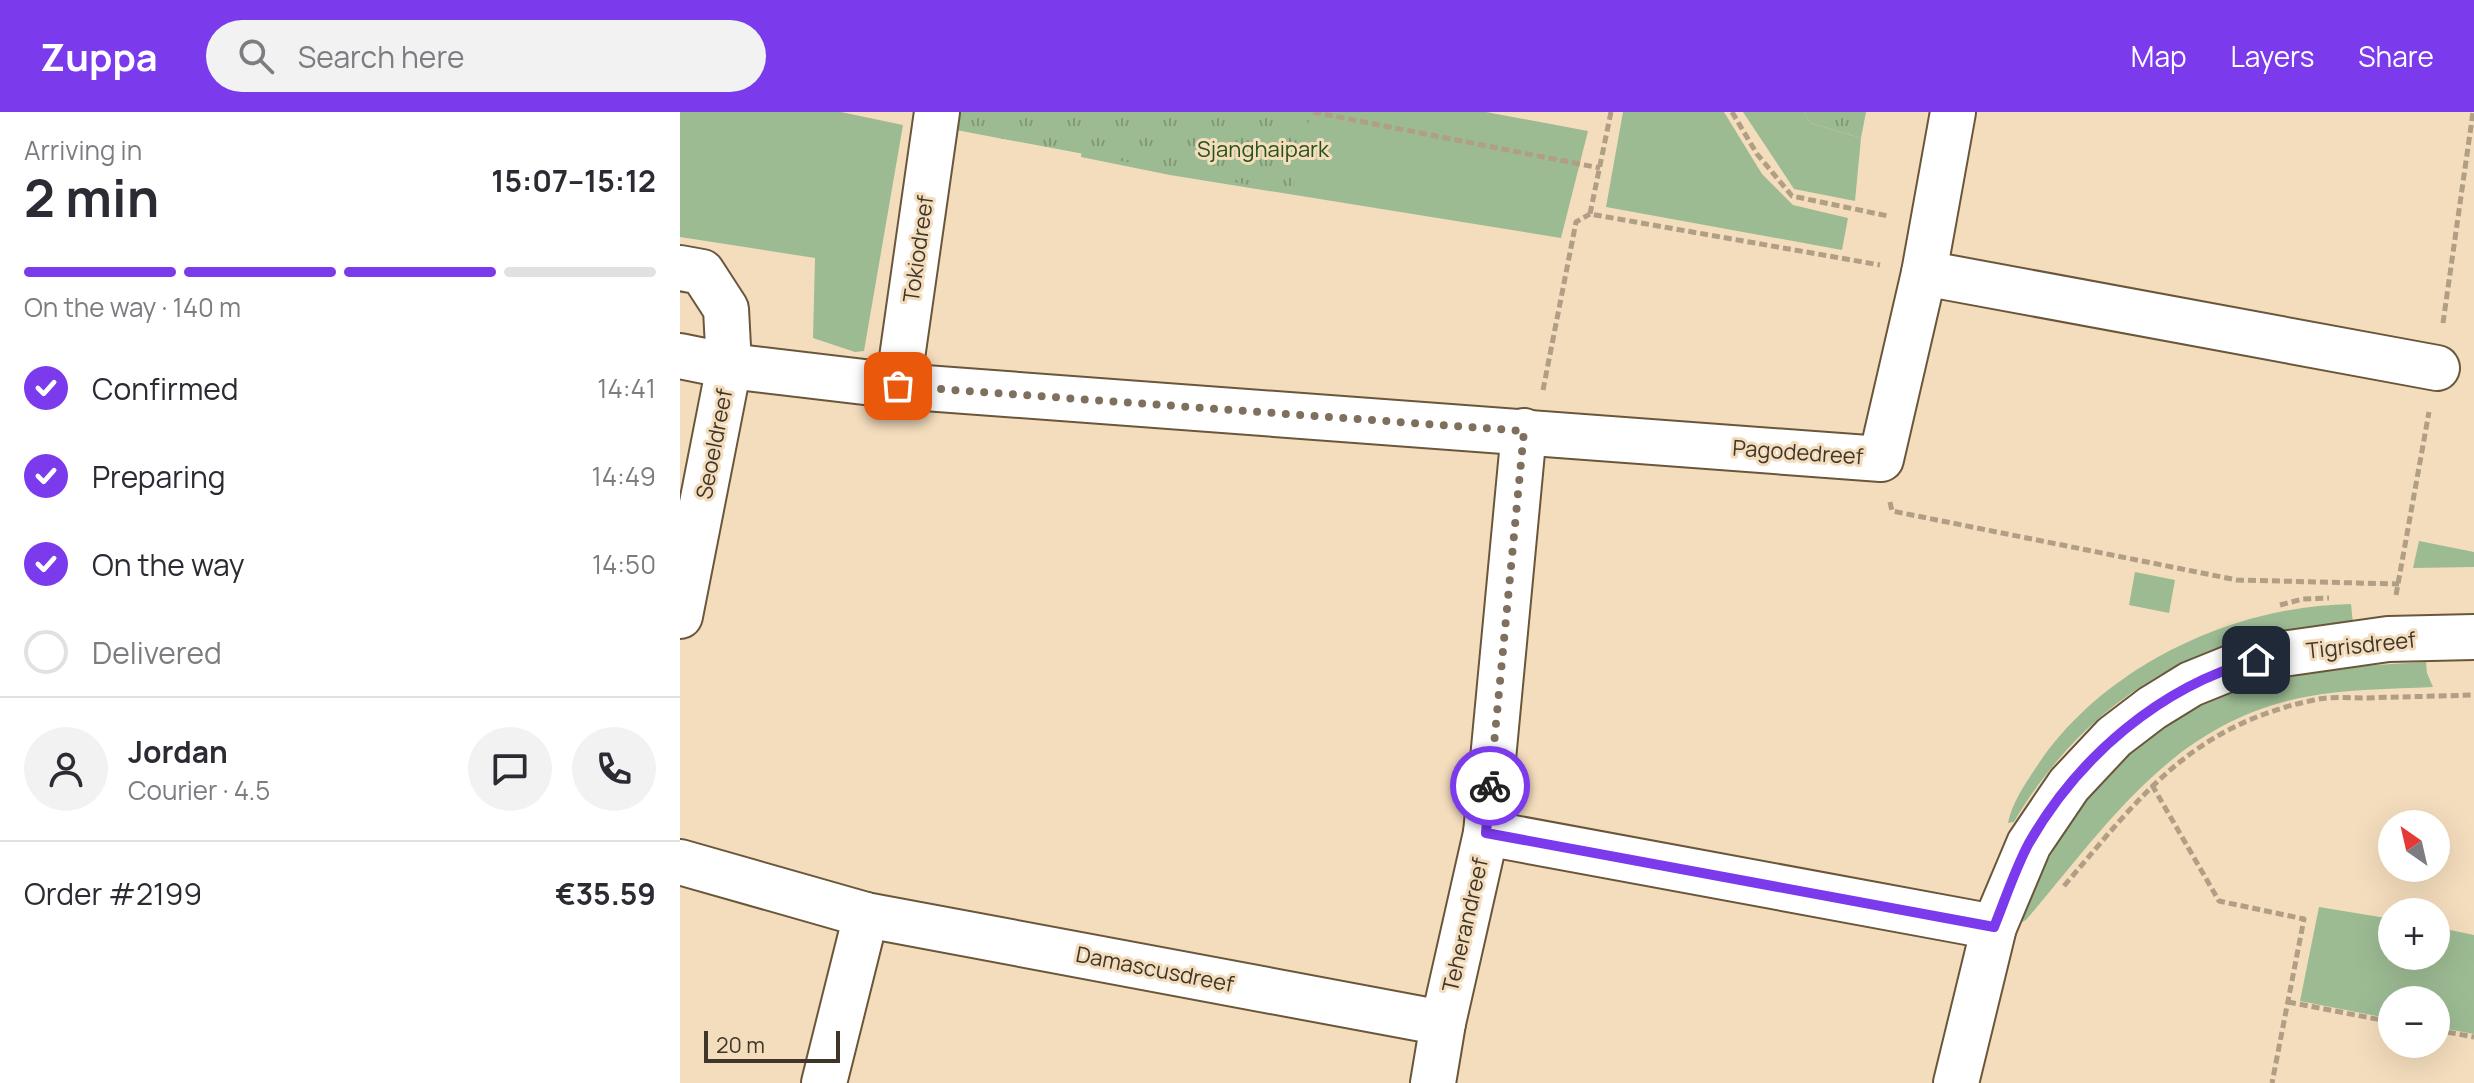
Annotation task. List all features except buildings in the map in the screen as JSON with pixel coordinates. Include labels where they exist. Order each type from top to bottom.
[{"type":"street","name":"Tokiodreef","points":[[898,386],[937,112]]},
{"type":"street","name":"Pagodedreef","points":[[680,356],[729,366],[898,386],[1881,459],[1924,273],[1953,112]]},
{"type":"street","name":"Seoeldreef","points":[[680,268],[702,272],[726,309],[729,366],[680,616]]},
{"type":"street","points":[[1924,273],[2437,368]]},
{"type":"street","name":"Teherandreef","points":[[1433,1083],[1443,1023],[1486,833],[1530,432]]},
{"type":"street","name":"Tigrisdreef","points":[[1956,1083],[1994,927],[2029,844],[2069,785],[2114,737],[2191,684],[2238,665],[2308,649],[2388,639],[2474,637]]},
{"type":"street","points":[[1486,833],[1994,927]]},
{"type":"street","points":[[680,862],[866,915],[824,1083]]},
{"type":"street","name":"Damascusdreef","points":[[866,915],[1443,1023]]},
{"type":"path","points":[[1313,112],[1600,168]]},
{"type":"path","points":[[1590,214],[1611,112]]},
{"type":"path","points":[[1732,112],[1757,154],[1792,196],[1932,226]]},
{"type":"path","points":[[1530,432],[1576,222],[1590,214],[1924,273]]},
{"type":"path","points":[[1881,459],[1892,511],[2237,580],[2399,584]]},
{"type":"path","points":[[2057,894],[2152,785],[2187,753],[2226,730],[2265,713],[2317,699],[2474,695]]},
{"type":"path","points":[[2152,785],[2219,901],[2304,919],[2272,1083]]},
{"type":"path","points":[[2288,1002],[2378,1019]]},
{"type":"path","points":[[2450,1033],[2474,1037]]},
{"type":"green space","points":[[680,112],[841,112],[903,125],[864,351],[855,352],[813,338],[815,258],[680,237]]},
{"type":"green space","name":"Sjanghaipark","points":[[959,112],[1311,112],[1292,193],[956,130]]},
{"type":"green space","points":[[1088,112],[1486,112],[1588,131],[1561,238],[1170,175],[1081,157]]},
{"type":"green space","points":[[1623,112],[1724,112],[1762,174],[1793,205],[1848,218],[1842,250],[1606,207]]},
{"type":"green space","points":[[1743,112],[1804,112],[1810,123],[1861,138],[1855,201],[1794,189]]},
{"type":"green space","points":[[1804,112],[1866,112],[1861,138],[1810,123]]},
{"type":"green space","points":[[2419,541],[2474,552],[2474,567],[2413,568]]},
{"type":"green space","points":[[2135,572],[2175,580],[2169,613],[2129,605]]},
{"type":"green space","points":[[2351,604],[2353,624],[2300,628],[2249,638],[2201,655],[2156,677],[2115,705],[2078,738],[2044,777],[2014,822],[2008,823],[2025,784],[2067,728],[2100,697],[2136,670],[2219,629],[2307,607]]},
{"type":"green space","points":[[2426,662],[2433,687],[2305,697],[2258,710],[2217,729],[2180,753],[2147,782],[2026,920],[2022,922],[2020,919],[2062,837],[2087,801],[2115,768],[2147,740],[2183,716],[2224,696],[2269,681],[2347,668]]},
{"type":"green space","points":[[2319,907],[2378,917],[2378,970],[2450,970],[2450,930],[2474,935],[2474,1034],[2450,1030],[2450,986],[2378,986],[2378,1016],[2300,1001]]},
{"type":"way so far","points":[[898,386],[1524,431],[1490,786]]},
{"type":"route","points":[[1490,786],[1486,833],[1994,927],[2029,844],[2069,785],[2114,737],[2191,684],[2256,660]]}]
